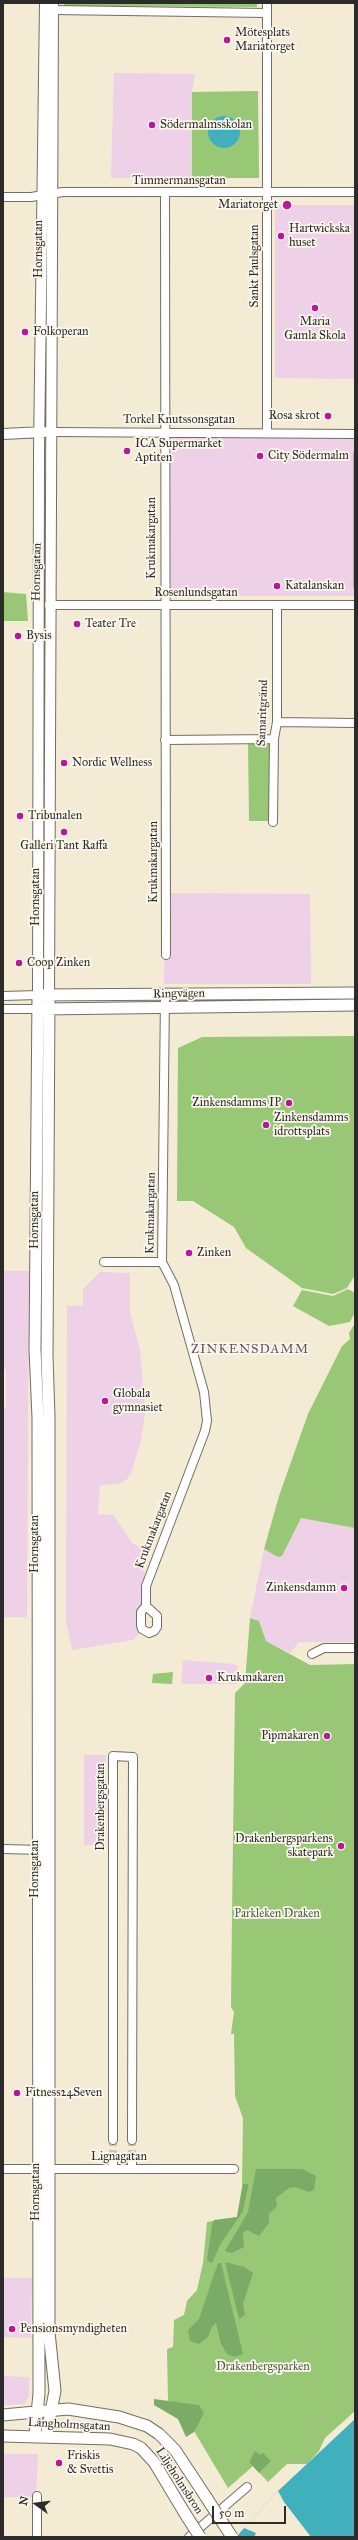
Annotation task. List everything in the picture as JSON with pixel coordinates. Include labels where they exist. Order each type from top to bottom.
[{"type":"main road","name":"Ringvägen","points":[[43,995],[355,993]]},
{"type":"main road","name":"Hornsgatan","points":[[35,2436],[39,2393],[37,2169],[42,1850],[43,1648],[35,1349],[43,995]]},
{"type":"main road","name":"Ringvägen","points":[[43,1009],[355,1005]]},
{"type":"main road","name":"Hornsgatan","points":[[42,1850],[49,2169],[49,2332],[55,2391],[46,2437]]},
{"type":"main road","name":"Långholmsgatan","points":[[3,2415],[68,2409],[133,2420]]},
{"type":"main road","name":"Liljeholmsbron","points":[[133,2420],[147,2426],[167,2441],[232,2537]]},
{"type":"main road","name":"Långholmsgatan","points":[[3,2436],[110,2439],[133,2444]]},
{"type":"main road","name":"Liljeholmsbron","points":[[133,2444],[141,2448],[154,2462],[200,2537]]},
{"type":"street","name":"Hornsgatan","points":[[43,995],[52,432],[45,3]]},
{"type":"street","name":"Sankt Paulsgatan","points":[[267,3],[267,433]]},
{"type":"street","name":"Hornsgatan","points":[[43,995],[38,605],[39,432],[53,6]]},
{"type":"street","points":[[53,6],[267,13]]},
{"type":"street","name":"Timmermansgatan","points":[[3,197],[165,192],[355,192]]},
{"type":"street","name":"Krukmakargatan","points":[[165,192],[164,606],[166,955]]},
{"type":"street","name":"Torkel Knutssonsgatan","points":[[3,434],[52,432],[355,434]]},
{"type":"street","name":"Rosenlundsgatan","points":[[38,605],[355,605]]},
{"type":"street","name":"Samaritgränd","points":[[273,822],[274,739],[277,722],[277,605]]},
{"type":"street","points":[[277,722],[355,723]]},
{"type":"street","points":[[165,740],[274,739]]},
{"type":"street","name":"Ringvägen","points":[[3,996],[43,995]]},
{"type":"street","name":"Krukmakargatan","points":[[146,1606],[146,1586],[150,1573],[205,1431],[207,1421],[204,1392],[174,1285],[162,1262],[165,995]]},
{"type":"street","name":"Ringvägen","points":[[3,1009],[43,1009]]},
{"type":"street","points":[[104,1262],[162,1262]]},
{"type":"street","points":[[312,1654],[324,1648],[355,1648]]},
{"type":"street","name":"Drakenbergsgatan","points":[[113,2140],[113,1756],[133,1757],[132,2140]]},
{"type":"street","points":[[3,1849],[42,1850]]},
{"type":"street","points":[[113,2158],[113,2169]]},
{"type":"street","points":[[132,2158],[132,2169]]},
{"type":"street","name":"Lignagatan","points":[[3,2169],[234,2169]]},
{"type":"street","points":[[189,2537],[247,2487]]},
{"type":"street","points":[[37,2496],[37,2537]]},
{"type":"shaded area","name":"Södermalmsskolan","points":[[114,73],[195,74],[192,92],[192,178],[111,178]]},
{"type":"shaded area","name":"Maria Gamla Skola","points":[[275,205],[355,205],[355,379],[275,378]]},
{"type":"shaded area","points":[[355,433],[355,596],[166,596],[165,434]]},
{"type":"shaded area","points":[[165,893],[310,894],[311,984],[164,984]]},
{"type":"shaded area","points":[[3,1271],[29,1271],[27,1617],[3,1617],[3,1407],[6,1407],[6,1370],[3,1369]]},
{"type":"shaded area","name":"Globala gymnasiet","points":[[100,1272],[130,1273],[130,1313],[140,1349],[145,1413],[141,1440],[131,1474],[126,1480],[118,1484],[100,1485],[98,1514],[113,1515],[133,1544],[145,1549],[143,1629],[133,1640],[72,1650],[66,1621],[67,1306],[83,1305],[83,1289]]},
{"type":"shaded area","points":[[301,1517],[355,1528],[355,1639],[351,1642],[299,1642],[290,1653],[266,1641],[259,1621],[250,1618],[264,1549],[282,1556]]},
{"type":"shaded area","name":"Krukmakaren","points":[[183,1660],[233,1664],[238,1666],[237,1684],[181,1684]]},
{"type":"shaded area","points":[[84,1755],[106,1755],[106,1845],[84,1845]]},
{"type":"shaded area","points":[[3,2278],[32,2278],[31,2338],[3,2337]]},
{"type":"shaded area","points":[[3,2376],[29,2377],[29,2396],[24,2404],[3,2405]]},
{"type":"shaded area","points":[[3,2454],[38,2454],[36,2497],[3,2497]]},
{"type":"green space","points":[[64,3],[257,3],[257,7],[64,6]]},
{"type":"green space","points":[[258,91],[259,178],[192,178],[192,92]]},
{"type":"green space","points":[[353,452],[355,452],[355,588],[353,588]]},
{"type":"green space","points":[[3,592],[26,594],[28,621],[3,621]]},
{"type":"green space","points":[[248,744],[269,744],[269,821],[249,821]]},
{"type":"green space","name":"Zinkensdamms idrottsplats","points":[[355,1036],[355,1275],[347,1288],[333,1294],[302,1288],[246,1248],[234,1227],[193,1201],[177,1201],[178,1048],[202,1037]]},
{"type":"green space","points":[[348,1289],[355,1293],[355,1312],[350,1322],[329,1326],[293,1306],[302,1290],[333,1296]]},
{"type":"green space","points":[[355,1323],[355,1528],[301,1518],[282,1556],[278,1557],[264,1549],[279,1496],[308,1414],[342,1346],[350,1339],[349,1333]]},
{"type":"green space","name":"Drakenbergsparken","points":[[250,1618],[259,1621],[266,1641],[310,1665],[355,1664],[355,2411],[325,2438],[319,2451],[307,2464],[287,2464],[268,2482],[253,2466],[228,2488],[188,2421],[168,2400],[167,2349],[173,2347],[174,2320],[184,2315],[187,2301],[197,2290],[203,2263],[207,2222],[237,2217],[242,2187],[243,2118],[235,2096],[234,2034],[231,2034],[234,2012],[231,2007],[235,1693],[245,1683]]},
{"type":"green space","points":[[173,1672],[172,1684],[152,1683],[153,1674]]},
{"type":"green space","points":[[256,2169],[303,2169],[316,2176],[314,2190],[309,2192],[295,2187],[289,2188],[276,2198],[277,2206],[269,2214],[269,2223],[259,2236],[247,2230],[243,2233],[244,2247],[232,2253],[225,2251],[248,2212]]},
{"type":"green space","points":[[243,2184],[248,2184],[248,2187],[243,2211],[220,2245],[212,2263],[207,2260],[212,2225],[214,2220],[237,2217]]},
{"type":"green space","points":[[225,2262],[244,2267],[253,2273],[243,2304],[245,2315],[239,2319]]},
{"type":"green space","points":[[218,2263],[221,2263],[243,2354],[235,2357],[227,2354],[221,2344],[216,2323],[212,2327],[208,2337],[199,2344],[190,2341],[188,2330],[199,2319]]},
{"type":"green space","points":[[154,2399],[199,2405],[204,2413],[194,2432],[186,2437],[178,2419],[154,2405]]},
{"type":"green space","points":[[255,2451],[260,2455],[263,2453],[271,2461],[259,2473],[249,2462]]},
{"type":"water","points":[[221,116],[227,116],[236,120],[240,132],[236,144],[227,148],[221,148],[212,144],[208,135],[208,129],[212,120]]},
{"type":"water","points":[[355,2419],[355,2537],[236,2537],[278,2491]]},
{"type":"pier","points":[[278,2491],[284,2502],[311,2537],[254,2537],[256,2533],[244,2528]]},
{"type":"tunnel","points":[[113,2140],[113,2158]]},
{"type":"tunnel","points":[[132,2140],[132,2158]]},
{"type":"place","name":"Mötesplats Mariatorget","points":[[227,40]]},
{"type":"place","name":"Södermalmsskolan","points":[[152,125]]},
{"type":"place","name":"Mariatorget","points":[[287,205]]},
{"type":"place","name":"Hartwickska huset","points":[[281,236]]},
{"type":"place","name":"Maria Gamla Skola","points":[[315,308]]},
{"type":"place","name":"Folkoperan","points":[[25,332]]},
{"type":"place","name":"Rosa skrot","points":[[328,416]]},
{"type":"place","name":"ICA Supermarket Aptiten","points":[[127,451]]},
{"type":"place","name":"City Södermalm","points":[[260,456]]},
{"type":"place","name":"Katalanskan","points":[[277,586]]},
{"type":"place","name":"Teater Tre","points":[[77,624]]},
{"type":"place","name":"Bysis","points":[[18,636]]},
{"type":"place","name":"Nordic Wellness","points":[[64,763]]},
{"type":"place","name":"Tribunalen","points":[[20,816]]},
{"type":"place","name":"Galleri Tant Raffa","points":[[64,832]]},
{"type":"place","name":"Coop Zinken","points":[[19,963]]},
{"type":"place","name":"Zinkensdamms IP","points":[[289,1103]]},
{"type":"place","name":"Zinkensdamms idrottsplats","points":[[266,1125]]},
{"type":"place","name":"Zinken","points":[[189,1253]]},
{"type":"place","name":"Globala gymnasiet","points":[[105,1401]]},
{"type":"place","name":"Zinkensdamm","points":[[344,1588]]},
{"type":"place","name":"Krukmakaren","points":[[209,1678]]},
{"type":"place","name":"Pipmakaren","points":[[327,1736]]},
{"type":"place","name":"Drakenbergsparkens skatepark","points":[[341,1846]]},
{"type":"place","name":"Fitness24Seven","points":[[17,2093]]},
{"type":"place","name":"Pensionsmyndigheten","points":[[12,2329]]},
{"type":"place","name":"Friskis & Svettis","points":[[59,2463]]},
{"type":"district","name":"ZINKENSDAMM","points":[[250,1350]]},
{"type":"park label","name":"Parkleken Draken","points":[[277,1914]]}]
